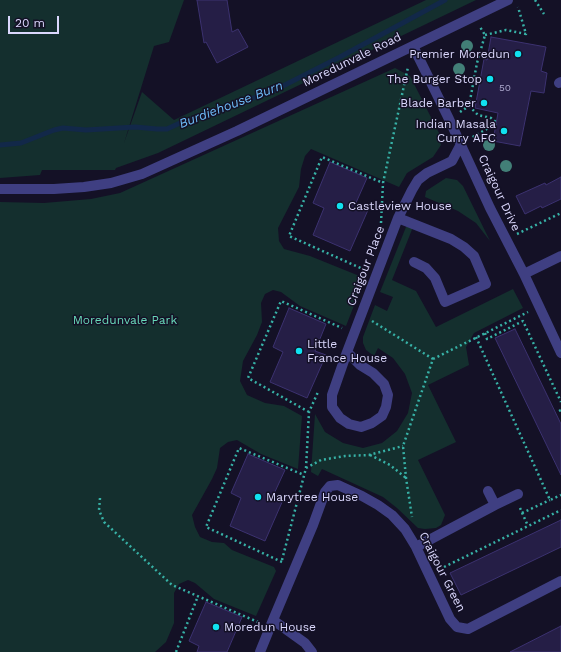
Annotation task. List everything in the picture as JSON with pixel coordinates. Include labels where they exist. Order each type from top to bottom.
[{"type":"street","name":"Moredunvale Road","points":[[0,189],[54,189],[84,187],[111,183],[142,174],[236,131],[508,0]]},
{"type":"street","name":"Craigour Drive","points":[[413,46],[561,353]]},
{"type":"street","name":"Craigour Place","points":[[347,352],[360,365],[373,373],[384,384],[388,395],[386,407],[382,416],[372,423],[361,427],[349,424],[340,418],[332,407],[332,395],[347,352],[398,218],[412,190],[418,180],[428,173],[452,161],[461,144]]},
{"type":"street","points":[[398,218],[451,239],[464,247],[474,256],[486,284],[445,302],[435,278],[426,268],[414,262]]},
{"type":"street","points":[[524,274],[561,256]]},
{"type":"street","name":"Craigour Green","points":[[260,652],[326,492],[330,486],[338,485],[362,496],[392,515],[405,528],[416,547],[450,619],[457,627],[468,629],[561,581]]},
{"type":"street","points":[[488,490],[495,505]]},
{"type":"street","points":[[416,547],[518,494]]},
{"type":"street","points":[[271,624],[305,643],[312,652]]},
{"type":"path","points":[[535,0],[544,14]]},
{"type":"path","points":[[485,35],[506,30],[526,34],[518,6]]},
{"type":"path","points":[[449,119],[469,106],[477,63],[485,35],[474,17]]},
{"type":"path","points":[[461,144],[497,123],[491,118],[478,115],[469,106]]},
{"type":"path","points":[[369,272],[289,236],[322,157],[383,183]]},
{"type":"path","points":[[506,239],[561,213]]},
{"type":"path","points":[[309,412],[248,378],[280,301],[346,329]]},
{"type":"path","points":[[413,524],[403,446],[433,359],[539,306]]},
{"type":"path","points":[[362,314],[433,359]]},
{"type":"path","points":[[485,333],[487,339],[523,321],[561,402]]},
{"type":"path","points":[[476,337],[550,500]]},
{"type":"path","points":[[306,468],[322,460],[345,456],[369,455],[403,446]]},
{"type":"path","points":[[282,562],[206,527],[239,448],[304,475]]},
{"type":"path","points":[[369,455],[390,465],[406,478]]},
{"type":"path","points":[[522,513],[561,495]]},
{"type":"path","points":[[100,498],[99,510],[104,522],[172,586],[260,622],[271,624]]},
{"type":"path","points":[[444,567],[561,510]]},
{"type":"path","points":[[176,652],[198,596]]},
{"type":"green space","points":[[0,0],[184,0],[169,42],[154,46],[124,143],[142,92],[174,120],[426,0],[476,0],[158,153],[116,168],[115,170],[42,170],[40,175],[0,178]]},
{"type":"green space","name":"Moredunvale Park","points":[[395,68],[410,76],[439,133],[441,145],[433,157],[407,173],[399,187],[311,149],[305,156],[301,169],[299,187],[278,228],[279,241],[284,249],[310,256],[357,275],[362,280],[362,285],[346,326],[300,306],[281,292],[273,290],[265,294],[261,303],[262,322],[243,361],[240,381],[247,395],[265,403],[284,406],[302,416],[298,469],[261,454],[237,440],[228,442],[220,448],[217,468],[192,515],[195,527],[200,537],[212,542],[224,543],[232,550],[274,567],[276,571],[256,616],[214,599],[195,583],[188,580],[179,584],[174,593],[174,623],[166,642],[155,652],[0,652],[0,202],[44,203],[91,199],[120,193]]},
{"type":"green space","points":[[446,178],[457,180],[463,186],[490,241],[476,223],[458,211],[425,197],[426,191]]},
{"type":"green space","points":[[406,227],[413,227],[392,280],[416,291],[436,327],[513,289],[523,308],[474,333],[466,347],[469,365],[428,385],[456,442],[418,460],[445,515],[441,525],[436,528],[425,529],[418,528],[383,497],[322,469],[318,476],[311,472],[315,414],[325,432],[343,443],[363,448],[382,443],[397,431],[408,413],[412,393],[405,374],[393,358],[378,348],[374,356],[366,350],[363,343],[363,337],[375,305],[387,311],[393,297],[380,292]]},
{"type":"building","points":[[197,0],[227,0],[232,32],[238,29],[248,47],[217,63],[206,42],[204,43]]},
{"type":"building","points":[[491,37],[546,47],[541,71],[547,73],[544,93],[531,91],[520,146],[493,141],[498,113],[475,108],[484,59],[487,60]]},
{"type":"building","name":"Castleview House","points":[[330,162],[367,178],[355,205],[368,210],[350,251],[313,235],[324,208],[313,203]]},
{"type":"building","points":[[561,177],[561,199],[542,208],[541,206],[525,214],[516,196],[545,183],[546,185]]},
{"type":"building","name":"Little France House","points":[[289,308],[326,324],[315,351],[326,355],[307,398],[270,382],[283,352],[273,347]]},
{"type":"building","points":[[515,329],[561,424],[561,475],[495,338]]},
{"type":"building","name":"Marytree House","points":[[248,454],[285,470],[273,496],[283,500],[265,541],[230,526],[241,498],[231,493]]},
{"type":"building","points":[[561,520],[561,547],[461,595],[450,573]]},
{"type":"building","name":"Moredun House","points":[[206,602],[242,617],[227,652],[197,652],[199,646],[189,641]]},
{"type":"building","points":[[561,626],[561,652],[510,652]]},
{"type":"waterway","name":"Burdiehouse Burn","points":[[0,145],[21,143],[63,128],[86,130],[135,127],[167,129],[180,123],[271,92],[340,57],[445,0]]},
{"type":"place","name":"Premier Moredun","points":[[518,54]]},
{"type":"place","name":"The Burger Stop","points":[[490,79]]},
{"type":"place","name":"Blade Barber","points":[[484,103]]},
{"type":"place","name":"Indian Masala Curry AFC","points":[[504,131]]},
{"type":"place","name":"Castleview House","points":[[340,206]]},
{"type":"place","name":"Little France House","points":[[299,351]]},
{"type":"place","name":"Marytree House","points":[[258,497]]},
{"type":"place","name":"Moredun House","points":[[216,627]]}]
